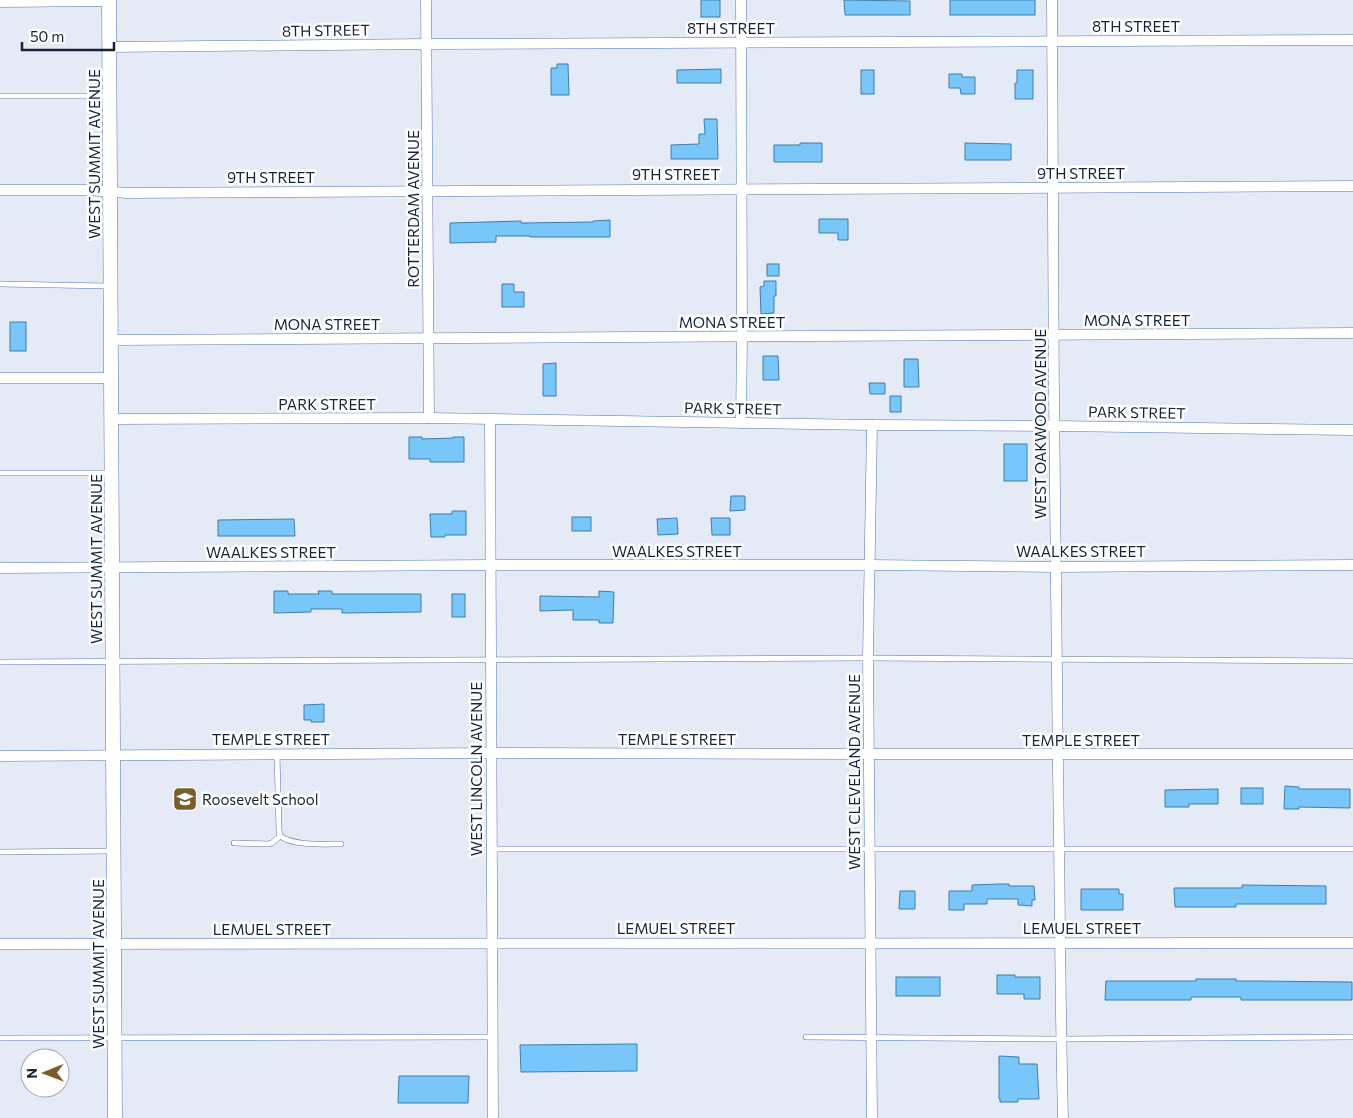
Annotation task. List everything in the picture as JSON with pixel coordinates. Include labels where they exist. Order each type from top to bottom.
[{"type":"street","name":"ROTTERDAM AVENUE","points":[[426,0],[429,418]]},
{"type":"street","points":[[740,0],[742,189],[741,422]]},
{"type":"street","name":"WEST OAKWOOD AVENUE","points":[[1052,0],[1055,566],[1062,1118]]},
{"type":"street","points":[[0,2],[109,1]]},
{"type":"street","name":"WEST SUMMIT AVENUE","points":[[109,1],[115,1118]]},
{"type":"street","name":"8TH STREET","points":[[110,47],[1353,40]]},
{"type":"street","name":"9TH STREET","points":[[0,190],[88,190],[127,193],[1353,186]]},
{"type":"street","name":"MONA STREET","points":[[111,340],[1353,333]]},
{"type":"street","points":[[0,378],[112,378]]},
{"type":"street","name":"PARK STREET","points":[[112,419],[429,418],[1353,430]]},
{"type":"street","name":"WEST LINCOLN AVENUE","points":[[490,420],[493,1118]]},
{"type":"street","name":"WEST CLEVELAND AVENUE","points":[[872,425],[868,658],[872,1118]]},
{"type":"street","name":"WAALKES STREET","points":[[0,568],[490,565],[1353,565]]},
{"type":"street","name":"TEMPLE STREET","points":[[0,756],[491,753],[1353,754]]},
{"type":"street","name":"LEMUEL STREET","points":[[0,944],[1353,943]]},
{"type":"lane","points":[[0,96],[110,96]]},
{"type":"lane","points":[[0,284],[112,286]]},
{"type":"lane","points":[[0,473],[112,473]]},
{"type":"lane","points":[[0,662],[868,658],[1353,661]]},
{"type":"lane","points":[[278,754],[280,836],[294,842],[341,844]]},
{"type":"lane","points":[[234,843],[268,844],[280,836]]},
{"type":"lane","points":[[492,849],[1353,848]]},
{"type":"lane","points":[[0,852],[113,851]]},
{"type":"lane","points":[[0,1038],[492,1037]]},
{"type":"lane","points":[[806,1037],[1061,1039],[1353,1038]]},
{"type":"building","points":[[701,0],[720,0],[720,17],[701,17]]},
{"type":"building","points":[[844,0],[910,1],[910,15],[845,15]]},
{"type":"building","points":[[950,0],[1035,0],[1035,15],[950,15]]},
{"type":"building","points":[[557,64],[568,64],[569,95],[551,95],[551,68],[557,68]]},
{"type":"building","points":[[721,69],[721,83],[677,83],[677,70]]},
{"type":"building","points":[[861,70],[874,70],[874,94],[861,94]]},
{"type":"building","points":[[1017,70],[1033,70],[1033,99],[1015,99]]},
{"type":"building","points":[[949,74],[975,77],[975,94],[961,94],[960,88],[949,88]]},
{"type":"building","points":[[704,119],[717,119],[718,159],[671,159],[671,145],[699,144],[699,134],[705,134]]},
{"type":"building","points":[[800,143],[822,143],[822,162],[774,162],[774,145],[800,145]]},
{"type":"building","points":[[965,143],[1011,144],[1011,160],[965,160]]},
{"type":"building","points":[[819,219],[848,219],[848,240],[838,240],[838,233],[819,233]]},
{"type":"building","points":[[610,220],[610,237],[496,236],[496,242],[450,243],[450,223],[521,221],[521,223],[593,222]]},
{"type":"building","points":[[767,264],[779,264],[779,276],[767,276]]},
{"type":"building","points":[[764,281],[776,281],[774,313],[761,314],[760,287],[764,286]]},
{"type":"building","points":[[502,284],[514,284],[514,292],[524,292],[524,307],[502,307]]},
{"type":"building","points":[[10,322],[26,322],[26,351],[10,351]]},
{"type":"building","points":[[763,356],[778,356],[779,380],[763,380]]},
{"type":"building","points":[[904,359],[918,359],[919,387],[904,387]]},
{"type":"building","points":[[556,363],[556,396],[543,396],[543,364]]},
{"type":"building","points":[[869,383],[885,383],[885,394],[870,394]]},
{"type":"building","points":[[890,396],[901,396],[901,412],[890,412]]},
{"type":"building","points":[[409,437],[422,437],[422,439],[464,437],[464,462],[430,462],[430,459],[409,459]]},
{"type":"building","points":[[1004,444],[1027,444],[1027,481],[1004,481]]},
{"type":"building","points":[[731,496],[745,496],[745,510],[730,511]]},
{"type":"building","points":[[452,511],[466,511],[466,535],[431,537],[430,514],[452,514]]},
{"type":"building","points":[[572,517],[591,517],[591,531],[572,531]]},
{"type":"building","points":[[677,518],[678,534],[658,535],[657,519]]},
{"type":"building","points":[[711,518],[730,518],[730,535],[712,535]]},
{"type":"building","points":[[294,519],[295,536],[218,536],[218,520]]},
{"type":"building","points":[[274,591],[288,591],[288,594],[319,594],[318,591],[332,591],[332,594],[421,594],[421,612],[342,613],[342,609],[311,609],[311,612],[274,613]]},
{"type":"building","points":[[599,591],[614,592],[613,623],[599,623],[599,620],[573,620],[573,610],[540,611],[540,596],[599,597]]},
{"type":"building","points":[[452,594],[465,594],[465,617],[452,617]]},
{"type":"building","points":[[324,704],[324,722],[304,720],[304,705]]},
{"type":"building","points":[[1285,786],[1299,787],[1299,789],[1350,789],[1350,808],[1299,807],[1299,809],[1284,809]]},
{"type":"building","points":[[1241,788],[1263,788],[1263,804],[1241,804]]},
{"type":"building","points":[[1218,789],[1218,804],[1189,804],[1189,807],[1165,807],[1165,790]]},
{"type":"building","points":[[1009,884],[1009,886],[1034,886],[1035,900],[1032,900],[1032,906],[1018,905],[1018,899],[987,899],[987,904],[964,904],[964,910],[949,910],[949,891],[972,891],[972,885]]},
{"type":"building","points":[[1242,885],[1326,886],[1326,904],[1236,904],[1236,907],[1175,907],[1174,888],[1242,888]]},
{"type":"building","points":[[1081,889],[1119,889],[1119,894],[1123,894],[1123,910],[1081,910]]},
{"type":"building","points":[[900,891],[915,891],[915,909],[899,909]]},
{"type":"building","points":[[997,975],[1040,977],[1040,999],[1024,999],[1024,994],[997,994]]},
{"type":"building","points":[[896,977],[940,977],[940,996],[896,996]]},
{"type":"building","points":[[1196,979],[1352,982],[1352,1000],[1241,1000],[1241,997],[1191,997],[1191,1000],[1105,1000],[1106,981],[1196,981]]},
{"type":"building","points":[[637,1044],[637,1071],[521,1072],[520,1045]]},
{"type":"building","points":[[999,1056],[1019,1057],[1019,1064],[1037,1064],[1039,1099],[1018,1099],[1018,1102],[1000,1102]]},
{"type":"building","points":[[399,1076],[469,1076],[468,1103],[398,1103]]},
{"type":"place","name":"Roosevelt School","points":[[185,799]]}]
